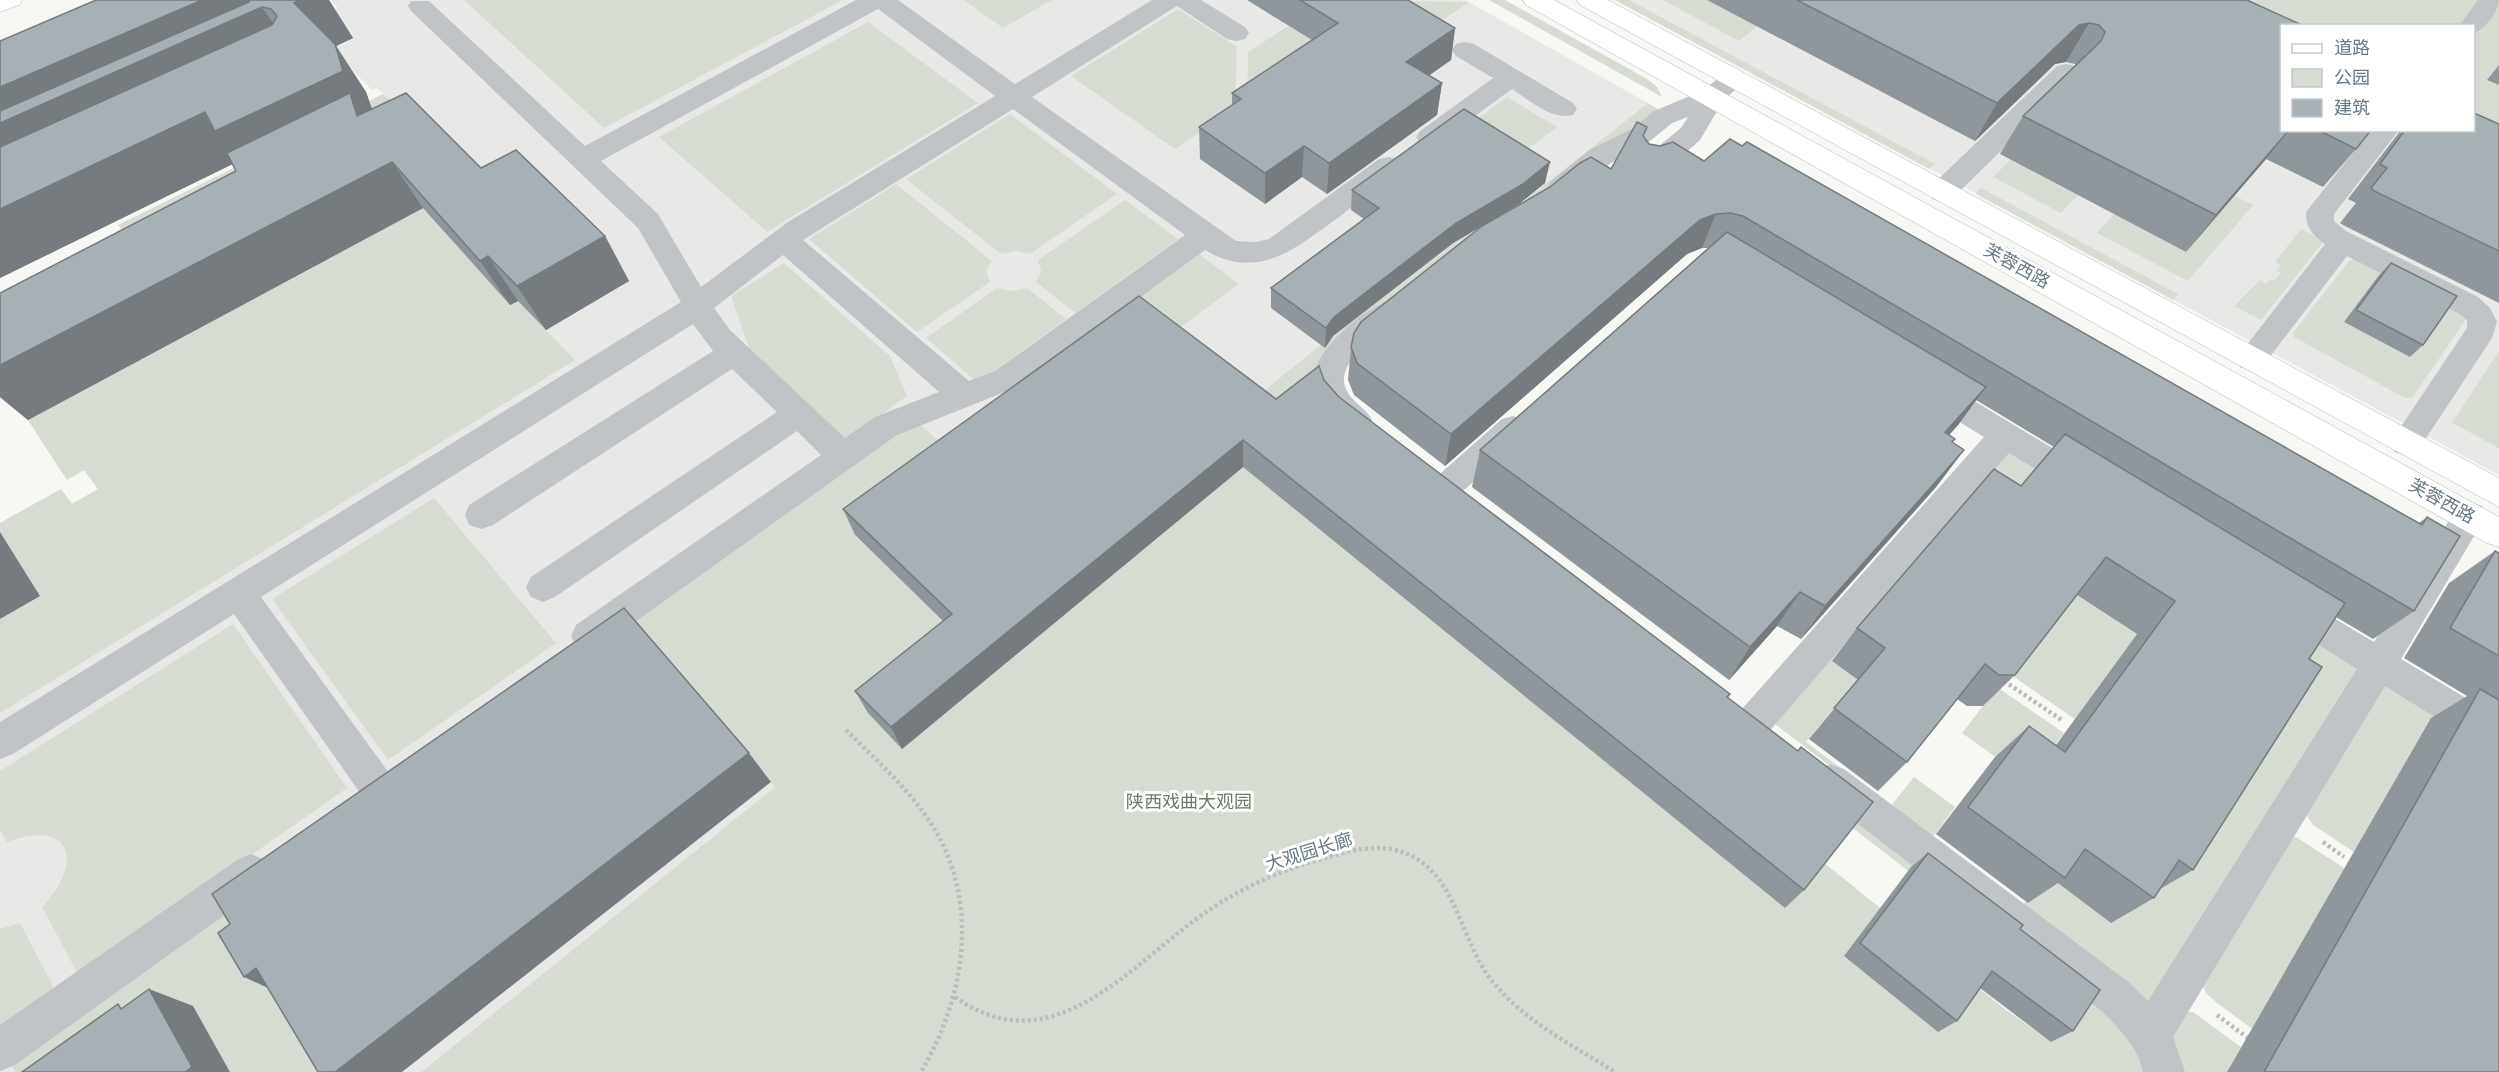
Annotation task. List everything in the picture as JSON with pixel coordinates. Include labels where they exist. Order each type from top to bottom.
[{"type":"main road","points":[[0,4],[10,0]]},
{"type":"main road","name":"芙蓉西路","points":[[1535,0],[1717,93],[2484,525]]},
{"type":"main road","name":"芙蓉西路","points":[[1589,0],[1717,93],[1942,192],[2499,494]]},
{"type":"street","points":[[582,159],[875,0]]},
{"type":"street","points":[[882,0],[1209,239],[1231,251],[1251,253],[1279,246],[1511,77]]},
{"type":"street","points":[[0,741],[698,307],[784,240],[1170,0]]},
{"type":"street","points":[[1184,0],[1236,33]]},
{"type":"street","points":[[2472,24],[2491,0]]},
{"type":"street","points":[[420,6],[648,221],[666,246],[705,321],[733,353],[843,456]]},
{"type":"street","points":[[1464,50],[1564,109]]},
{"type":"street","points":[[1942,192],[2066,72]]},
{"type":"street","points":[[1648,170],[1691,134],[1717,93]]},
{"type":"street","points":[[1539,206],[1600,156],[1641,135],[1663,117],[1717,93]]},
{"type":"street","points":[[2384,132],[2320,212],[2320,225],[2326,232],[2468,304],[2482,320],[2481,330],[2406,443]]},
{"type":"street","points":[[561,655],[886,426],[914,412],[965,396],[1006,379],[1209,239]]},
{"type":"street","points":[[784,240],[965,396]]},
{"type":"street","points":[[2251,359],[2343,241]]},
{"type":"street","points":[[1384,441],[1348,414],[1334,398],[1329,380],[1330,370],[1333,361],[1345,346],[1409,295]]},
{"type":"street","points":[[480,515],[733,353]]},
{"type":"street","points":[[1905,373],[2106,496]]},
{"type":"street","points":[[1445,488],[1532,410]]},
{"type":"street","points":[[543,587],[798,414]]},
{"type":"street","points":[[1754,722],[2005,435]]},
{"type":"street","points":[[1419,468],[1473,509]]},
{"type":"street","points":[[2150,1036],[2379,664],[2484,525]]},
{"type":"street","points":[[239,593],[376,785]]},
{"type":"street","points":[[2268,596],[2499,737]]},
{"type":"street","points":[[1726,701],[1783,744]]},
{"type":"street","points":[[347,805],[405,764]]},
{"type":"street","points":[[1811,766],[2117,998],[2150,1036],[2162,1058],[2164,1072]]},
{"type":"street","points":[[0,1050],[280,853]]},
{"type":"path","points":[[1995,675],[2063,722]]},
{"type":"path","points":[[846,730],[913,801],[940,840],[959,892],[963,923],[963,951],[955,997],[932,1056],[921,1072]]},
{"type":"path","name":"大观园长廊","points":[[955,997],[978,1012],[1004,1019],[1034,1020],[1064,1014],[1103,993],[1196,920],[1256,883],[1292,867],[1334,855],[1366,849],[1392,849],[1417,858],[1436,875],[1450,899],[1479,962],[1505,994],[1562,1038],[1615,1072]]},
{"type":"path","points":[[2180,988],[2256,1044]]},
{"type":"shaded area","points":[[331,0],[1465,0],[1648,103],[1519,205],[1504,196],[1175,466],[421,1072],[0,1072],[0,523],[61,489],[72,504],[98,489],[84,470],[67,480],[28,420],[475,180],[377,88],[372,90],[306,23],[338,8]]},
{"type":"shaded area","points":[[1615,0],[2499,0],[2499,475],[1953,181]]},
{"type":"green space","points":[[464,0],[839,0],[841,1],[604,128]]},
{"type":"green space","points":[[964,0],[1052,0],[1003,28]]},
{"type":"green space","points":[[1342,0],[1469,2],[1415,39],[1247,115],[1248,52],[1288,26],[1295,30]]},
{"type":"green space","points":[[1489,0],[1505,0],[1647,79],[1657,87],[1662,97]]},
{"type":"green space","points":[[1615,0],[1629,0],[1935,164],[1929,169]]},
{"type":"green space","points":[[1663,0],[1707,0],[1757,26],[1739,41]]},
{"type":"green space","points":[[2217,0],[2499,0],[2499,127],[2475,115],[2475,24],[2280,25]]},
{"type":"green space","points":[[1178,9],[1237,47],[1235,110],[1175,149],[1071,76]]},
{"type":"green space","points":[[868,22],[978,103],[767,232],[659,137]]},
{"type":"green space","points":[[383,94],[393,102],[129,239],[118,225]]},
{"type":"green space","points":[[1507,97],[1557,127],[1511,161],[1462,130]]},
{"type":"green space","name":"陕西戏曲大观园","points":[[1648,103],[1659,110],[1319,385],[2107,1005],[2151,1072],[421,1072],[775,787],[632,621],[915,420],[959,459],[855,536],[961,637],[1504,196],[1519,205]],"holes":[[[1447,633],[1850,826],[1928,886],[2051,1041],[2006,1010],[1822,861],[1785,907]]]},
{"type":"green space","points":[[1010,114],[1117,194],[1030,254],[1016,251],[1001,254],[906,179]]},
{"type":"green space","points":[[2010,160],[2078,195],[2061,213],[1993,177]]},
{"type":"green space","points":[[896,184],[992,261],[986,271],[990,282],[917,332],[809,239]]},
{"type":"green space","points":[[1981,188],[2178,294],[2173,300],[1976,194]]},
{"type":"green space","points":[[2235,196],[2253,205],[2188,281],[2097,233],[2114,214],[2186,252]]},
{"type":"green space","points":[[1125,200],[1178,239],[1075,313],[1036,282],[1041,271],[1038,260]]},
{"type":"green space","points":[[423,208],[510,305],[518,301],[575,360],[0,713],[0,523],[61,489],[72,504],[98,489],[84,470],[67,480],[28,420]]},
{"type":"green space","points":[[2301,229],[2324,241],[2261,320],[2234,306],[2260,280],[2266,284],[2270,279],[2274,281],[2281,273],[2277,271],[2281,266],[2275,262]]},
{"type":"green space","points":[[1199,254],[1239,284],[1163,340],[1123,309]]},
{"type":"green space","points":[[2355,259],[2382,270],[2344,323],[2448,303],[2466,319],[2413,397],[2405,398],[2294,337],[2293,333],[2349,261]]},
{"type":"green space","points":[[784,263],[890,356],[907,396],[846,440],[750,351],[731,296]]},
{"type":"green space","points":[[997,288],[1011,291],[1027,288],[1066,319],[978,383],[926,338]]},
{"type":"green space","points":[[2499,351],[2499,448],[2452,423]]},
{"type":"green space","points":[[2007,450],[2361,668],[2153,1003],[2145,1004],[1776,725],[1775,718],[1872,613],[1832,661],[1858,680],[1806,742],[1891,806],[1914,777],[1955,807],[1933,837],[2023,905],[2044,873],[2276,700],[2072,592],[2137,634],[2075,719],[1892,593]]},
{"type":"green space","points":[[434,498],[556,643],[388,760],[272,599]]},
{"type":"green space","points":[[1879,606],[2064,733],[2029,781],[1962,733],[1993,693],[1875,610]]},
{"type":"green space","points":[[233,624],[347,788],[79,976],[42,907],[64,875],[67,861],[65,849],[58,840],[46,836],[29,836],[7,842],[0,830],[0,771]]},
{"type":"green space","points":[[2386,682],[2499,758],[2432,717],[2354,852],[2313,825],[2305,813]]},
{"type":"green space","points":[[2296,837],[2344,868],[2311,1072],[2217,1003],[2206,993],[2202,984],[2290,838]]},
{"type":"green space","points":[[245,895],[354,1072],[230,1072],[193,1007],[92,1072],[15,1072],[10,1062]]},
{"type":"green space","points":[[20,923],[56,992],[0,1032],[0,929]]},
{"type":"green space","points":[[2184,1012],[2193,1012],[2275,1072],[2239,1051],[2227,1072],[2180,1072],[2169,1033]]},
{"type":"building","points":[[96,0],[202,0],[0,87],[0,41]]},
{"type":"building","points":[[250,0],[300,0],[294,3],[335,44],[343,71],[215,131],[205,112],[0,209],[0,147],[272,25],[277,16],[271,9],[262,7],[0,123],[0,111]]},
{"type":"building","points":[[1300,0],[1408,0],[1455,28],[1406,62],[1442,83],[1329,163],[1304,146],[1265,173],[1199,127],[1241,99],[1232,93],[1338,23]]},
{"type":"building","points":[[1797,0],[2247,0],[2300,24],[2280,24],[2280,132],[2287,132],[2216,215],[2023,116],[2101,41],[2105,32],[2099,25],[2089,23],[2079,25],[1997,103]]},
{"type":"building","points":[[350,93],[357,116],[406,93],[481,168],[516,150],[605,236],[517,286],[488,256],[480,261],[392,162],[0,365],[0,293],[236,171],[227,153]]},
{"type":"building","points":[[1464,109],[1550,162],[1523,184],[1456,223],[1334,317],[1326,328],[1271,288],[1379,208],[1352,190]]},
{"type":"building","points":[[2475,113],[2499,124],[2499,251],[2374,191],[2371,188],[2387,168],[2380,164],[2404,132],[2475,132]]},
{"type":"building","points":[[1637,122],[1647,127],[1643,136],[1649,144],[1660,146],[1673,142],[1704,161],[1730,139],[1742,146],[1747,142],[2422,525],[2427,517],[2460,536],[2414,611],[1743,216],[1731,213],[1716,214],[1700,220],[1451,434],[1357,363],[1351,347],[1354,333],[1361,322],[1482,226],[1550,187],[1580,163],[1591,157],[1611,169]]},
{"type":"building","points":[[2322,132],[2369,132],[2356,149]]},
{"type":"building","points":[[1727,232],[1986,387],[1945,432],[1955,439],[1952,442],[1964,450],[1825,606],[1800,592],[1750,647],[1480,450]]},
{"type":"building","points":[[2391,263],[2457,296],[2423,345],[2356,310]]},
{"type":"building","points":[[1139,296],[1276,399],[1319,366],[1324,380],[1339,397],[1730,694],[1727,697],[1798,751],[1801,747],[1873,802],[1804,890],[1243,440],[891,727],[855,691],[952,614],[843,509]]},
{"type":"building","points":[[2065,434],[2345,603],[2309,659],[2322,667],[2193,870],[2179,860],[2154,898],[2085,849],[2065,878],[1968,807],[2029,726],[2065,752],[2175,601],[2106,557],[2015,675],[1999,675],[1985,664],[1907,762],[1834,708],[1885,648],[1857,628],[1994,469],[2021,486]]},
{"type":"building","points":[[2495,551],[2499,553],[2499,656],[2450,628]]},
{"type":"building","points":[[624,608],[749,753],[335,1072],[318,1072],[256,968],[244,977],[218,933],[230,924],[212,894]]},
{"type":"building","points":[[2480,689],[2499,700],[2499,1072],[2264,1072]]},
{"type":"building","points":[[1928,853],[2023,925],[2020,929],[2100,990],[2073,1031],[1992,971],[1957,1021],[1860,943]]},
{"type":"building","points":[[149,989],[192,1067],[185,1072],[22,1072],[118,1004],[121,1009]]}]
